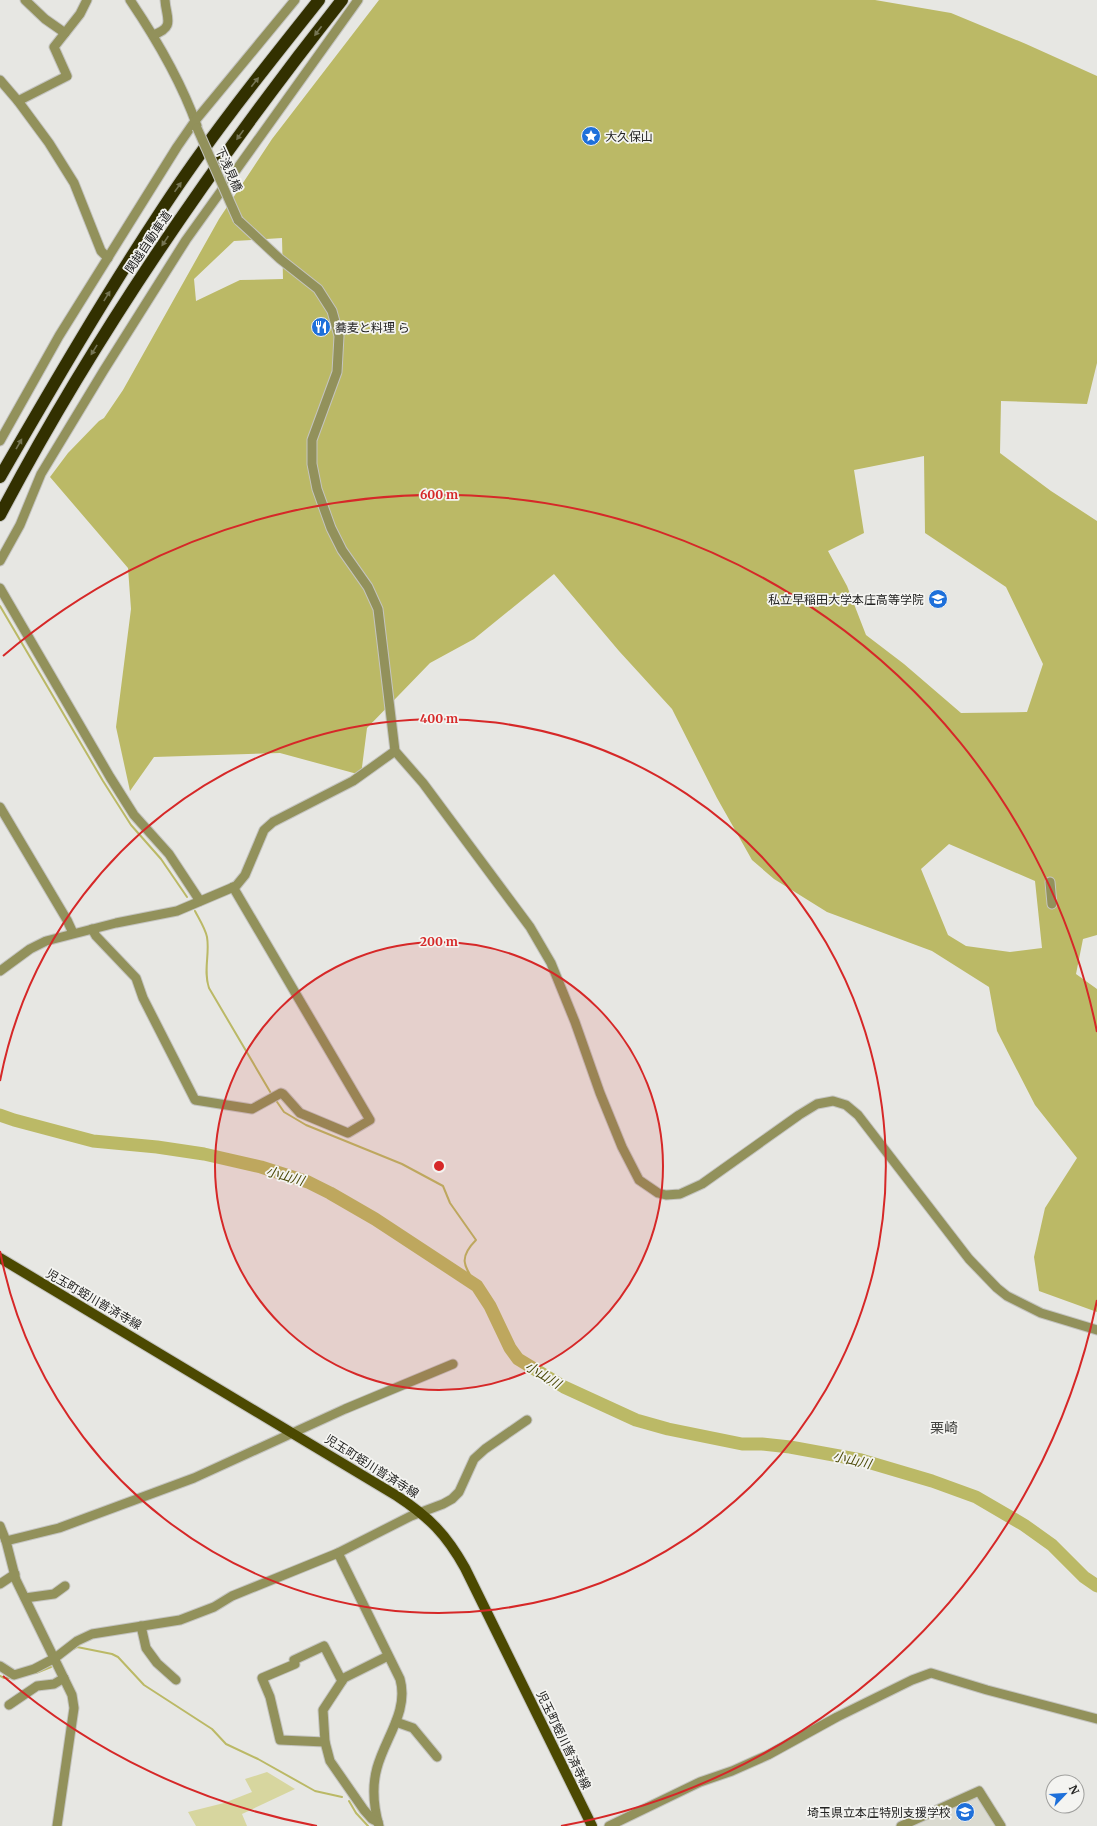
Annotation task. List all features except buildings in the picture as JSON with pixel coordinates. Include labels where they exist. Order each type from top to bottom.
[{"type":"highway","name":"関越自動車道","points":[[0,478],[101,306],[164,208],[243,97],[318,0]]},
{"type":"highway","name":"関越自動車道","points":[[0,515],[57,413],[125,300],[258,110],[342,0]]},
{"type":"main road","name":"児玉町蛭川普済寺線","points":[[0,1258],[294,1433],[421,1512],[449,1541],[465,1568],[592,1826]]},
{"type":"street","points":[[25,0],[45,19],[65,33]]},
{"type":"street","points":[[18,101],[68,76],[54,47],[80,14],[87,0]]},
{"type":"street","name":"下浅見橋","points":[[130,0],[154,35],[174,72],[238,220],[280,259],[318,288],[332,311],[339,336],[337,372],[312,440],[312,464],[317,489],[331,528],[342,550],[368,587],[378,609],[395,751]]},
{"type":"street","points":[[154,35],[162,32],[168,26],[170,21],[165,0]]},
{"type":"street","points":[[0,441],[59,336],[196,124],[295,0]]},
{"type":"street","points":[[0,561],[20,525],[41,474],[104,370],[186,240],[358,0]]},
{"type":"street","points":[[0,80],[50,143],[74,183],[101,251],[108,258]]},
{"type":"street","points":[[0,588],[110,777],[134,815],[169,854],[200,901]]},
{"type":"street","points":[[0,971],[30,949],[46,941],[73,933],[177,911],[233,887],[246,875],[264,830],[273,822],[353,782],[395,751],[423,783],[530,927],[551,962],[608,1113],[626,1155],[642,1184],[658,1193],[666,1195],[687,1192],[702,1184],[799,1115],[818,1104],[833,1101],[846,1105],[858,1115],[969,1259],[997,1288],[1007,1296],[1041,1313],[1097,1330]]},
{"type":"street","points":[[0,807],[67,920],[73,933]]},
{"type":"street","points":[[1050,882],[1052,904]]},
{"type":"street","points":[[92,929],[96,936],[136,978],[143,998],[195,1100],[252,1109],[278,1095],[283,1094],[300,1113],[348,1132],[370,1120],[233,887]]},
{"type":"street","points":[[6,1541],[60,1528],[187,1480],[345,1409],[453,1364]]},
{"type":"street","points":[[0,1666],[14,1675],[34,1669],[54,1658],[77,1641],[92,1634],[180,1620],[214,1608],[232,1596],[338,1553],[421,1512],[452,1499],[459,1492],[474,1459],[485,1449],[527,1420]]},
{"type":"street","points":[[0,1526],[6,1541],[15,1574],[25,1598],[72,1695],[74,1708],[57,1826]]},
{"type":"street","points":[[338,1553],[400,1679],[403,1695],[399,1714],[377,1767],[375,1781],[379,1824]]},
{"type":"street","points":[[0,1584],[15,1574]]},
{"type":"street","points":[[25,1598],[54,1594],[65,1586]]},
{"type":"street","points":[[141,1626],[146,1648],[157,1663],[176,1680]]},
{"type":"street","points":[[325,1742],[280,1740],[270,1698],[262,1678],[296,1664],[294,1660],[324,1646],[342,1681]]},
{"type":"street","points":[[379,1824],[364,1810],[330,1761],[325,1742],[323,1710],[344,1678],[388,1656]]},
{"type":"street","points":[[609,1826],[700,1782],[732,1771],[768,1755],[837,1717],[912,1680],[932,1673],[987,1690],[1097,1719]]},
{"type":"street","points":[[9,1705],[37,1686],[54,1684],[64,1678]]},
{"type":"street","points":[[396,1722],[413,1728],[437,1756]]},
{"type":"street","points":[[900,1826],[979,1792],[1001,1826]]},
{"type":"shaded area","points":[[379,0],[875,0],[951,13],[1026,44],[1097,76],[1097,363],[1087,404],[1001,401],[1000,453],[1051,491],[1097,521],[1097,935],[1083,939],[1076,974],[1097,989],[1097,1312],[1039,1291],[1034,1257],[1045,1208],[1077,1158],[1035,1105],[997,1031],[989,987],[932,951],[827,912],[774,879],[752,860],[717,798],[672,709],[619,651],[554,574],[474,639],[430,663],[367,728],[361,775],[280,753],[154,757],[130,791],[116,727],[131,609],[128,568],[50,477],[68,453],[99,421],[104,418],[123,390],[219,219],[272,139]],"holes":[[[282,238],[283,279],[240,280],[196,301],[194,279],[234,241]],[[924,456],[925,533],[1006,587],[1043,664],[1027,712],[961,713],[904,664],[866,635],[847,586],[828,551],[864,533],[854,470]],[[949,844],[1035,881],[1042,948],[1010,952],[966,946],[948,935],[921,869]]]},
{"type":"shaded area","points":[[267,1772],[295,1789],[242,1814],[247,1826],[196,1826],[188,1812],[224,1803],[252,1792],[245,1779]]},
{"type":"shaded area","name":"埼玉県立本庄特別支援学校","points":[[975,1796],[980,1798],[999,1826],[909,1826]]},
{"type":"waterway","points":[[0,606],[103,781],[131,825],[161,859],[187,897]]},
{"type":"waterway","points":[[195,911],[207,937],[207,982],[209,988],[272,1095]]},
{"type":"waterway","points":[[275,1099],[284,1112],[306,1125],[402,1164],[443,1186],[450,1203],[476,1240],[466,1253],[465,1263],[466,1268],[477,1286]]},
{"type":"waterway","name":"小山川","points":[[0,1115],[93,1141],[157,1147],[204,1154],[261,1167],[308,1182],[375,1219],[477,1286],[490,1306],[510,1348],[518,1359],[564,1387],[636,1420],[668,1429],[742,1444],[762,1444],[790,1447],[861,1460],[932,1481],[976,1497],[1024,1525],[1052,1545],[1084,1577],[1097,1586]]},
{"type":"waterway","points":[[74,1649],[77,1647],[112,1654],[118,1657],[144,1685],[212,1729],[226,1744],[258,1759],[315,1791],[342,1797]]},
{"type":"waterway","points":[[36,1673],[51,1667]]},
{"type":"waterway","points":[[0,1676],[4,1678],[14,1678]]},
{"type":"waterway","points":[[349,1801],[356,1813],[368,1826]]},
{"type":"place","name":"大久保山","points":[[591,136]]},
{"type":"place","name":"蕎麦と料理 ら","points":[[321,327]]},
{"type":"place","name":"私立早稲田大学本庄高等学院","points":[[938,599]]},
{"type":"place","name":"埼玉県立本庄特別支援学校","points":[[965,1812]]},
{"type":"district","name":"栗崎","points":[[944,1428]]}]
